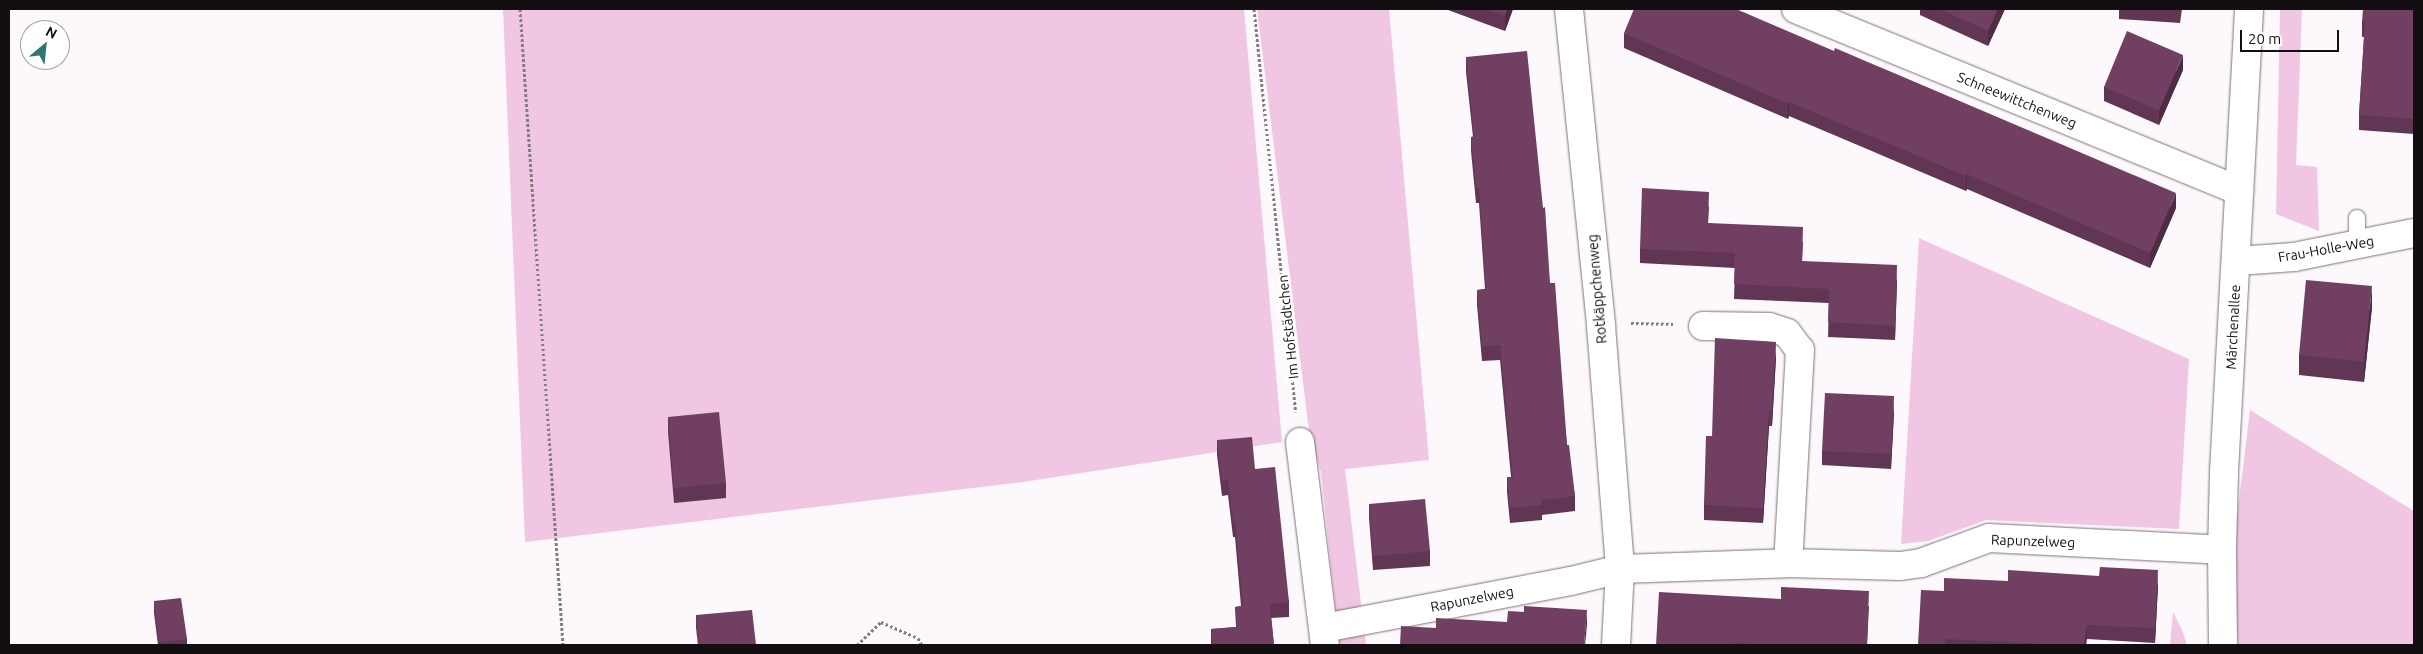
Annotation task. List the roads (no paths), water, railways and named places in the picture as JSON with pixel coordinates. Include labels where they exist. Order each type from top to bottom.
[{"type":"street","name":"Rotkäppchenweg","points":[[1569,9],[1601,326],[1620,569]]},
{"type":"street","name":"Schneewittchenweg","points":[[1796,9],[2239,191]]},
{"type":"street","name":"Märchenallee","points":[[2223,645],[2222,550],[2249,9]]},
{"type":"street","name":"Frau-Holle-Weg","points":[[2237,261],[2294,257],[2357,231],[2414,233]]},
{"type":"street","points":[[1703,326],[1769,327],[1787,334],[1800,350],[1788,563]]},
{"type":"street","points":[[1300,442],[1325,637]]},
{"type":"street","name":"Rapunzelweg","points":[[1325,637],[1620,569],[1788,563],[1900,566],[1921,563],[1989,538],[2222,550]]},
{"type":"street","points":[[1616,645],[1620,569]]}]
